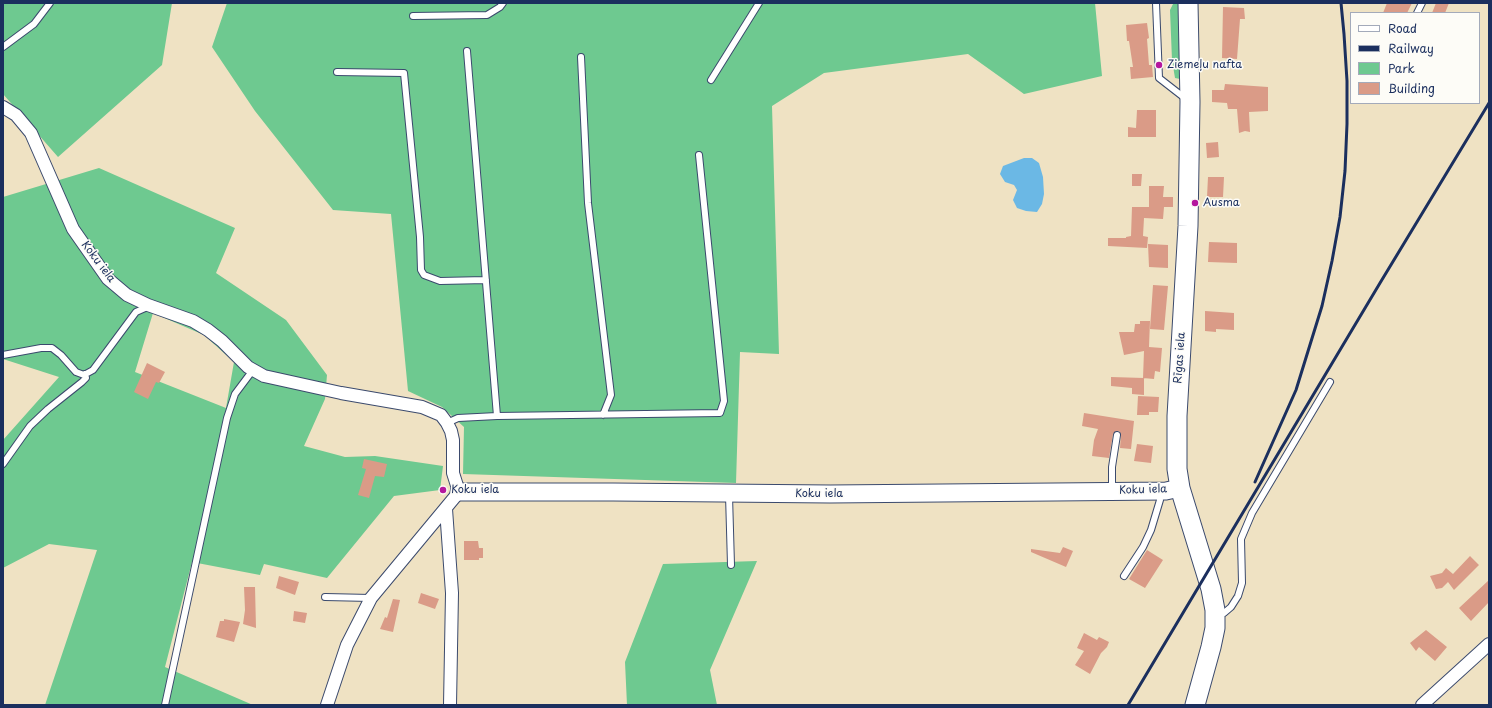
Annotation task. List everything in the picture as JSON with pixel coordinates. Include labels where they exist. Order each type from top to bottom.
[{"type":"main road","name":"Rīgas iela","points":[[1188,3],[1190,102],[1188,226],[1176,416],[1177,469],[1180,488],[1211,589],[1215,614],[1215,628],[1212,647],[1195,705]]},
{"type":"street","name":"Koku iela","points":[[3,108],[16,115],[30,134],[74,229],[108,279],[127,295],[148,305],[193,321],[208,330],[253,370],[264,376],[302,385],[422,407],[441,415],[447,423]]},
{"type":"street","points":[[327,705],[347,645],[371,598],[459,492],[453,473],[453,440],[447,423]]},
{"type":"street","name":"Koku iela","points":[[459,492],[838,494],[1159,491],[1180,488]]},
{"type":"street","points":[[446,509],[452,593],[450,705]]},
{"type":"street","points":[[1422,705],[1489,644]]},
{"type":"lane","points":[[3,47],[34,24],[50,3]]},
{"type":"lane","points":[[412,16],[487,15],[500,7],[503,3]]},
{"type":"lane","points":[[711,80],[759,3]]},
{"type":"lane","points":[[1156,3],[1158,78],[1190,102]]},
{"type":"lane","points":[[1418,12],[1422,3]]},
{"type":"lane","points":[[467,50],[497,416]]},
{"type":"lane","points":[[581,58],[588,203],[611,395],[604,415]]},
{"type":"lane","points":[[337,72],[404,73],[420,237],[421,270],[424,276],[440,281],[486,280]]},
{"type":"lane","points":[[447,423],[458,418],[497,416],[720,413],[724,401],[699,155]]},
{"type":"lane","points":[[3,354],[41,348],[52,348],[61,355],[76,372],[85,374],[93,370],[136,312],[148,305]]},
{"type":"lane","points":[[165,705],[227,418],[235,394],[253,370]]},
{"type":"lane","points":[[3,464],[30,426],[48,409],[82,382],[86,378],[85,374]]},
{"type":"lane","points":[[1215,614],[1224,613],[1231,607],[1238,596],[1242,583],[1241,539],[1252,513],[1330,382]]},
{"type":"lane","points":[[1112,491],[1112,467],[1117,435]]},
{"type":"lane","points":[[1124,576],[1143,547],[1151,530],[1160,500],[1159,491]]},
{"type":"lane","points":[[729,493],[731,565]]},
{"type":"lane","points":[[325,597],[371,598]]},
{"type":"green space","points":[[3,3],[172,3],[162,65],[58,157],[3,94]]},
{"type":"green space","points":[[227,3],[1095,3],[1102,76],[1024,94],[968,54],[824,73],[772,106],[779,354],[740,352],[736,483],[463,474],[464,427],[442,407],[408,391],[391,214],[333,210],[255,111],[212,47]]},
{"type":"green space","points":[[1173,4],[1178,4],[1180,79],[1175,78],[1172,60],[1170,10]]},
{"type":"green space","points":[[99,168],[235,228],[216,273],[286,320],[327,375],[325,399],[304,446],[345,457],[375,456],[443,466],[440,490],[394,496],[327,578],[264,564],[260,575],[192,562],[165,667],[253,705],[45,705],[97,550],[49,544],[3,568],[3,440],[59,377],[3,359],[3,197]],"holes":[[[153,313],[204,335],[234,362],[226,408],[135,372]]]},
{"type":"green space","points":[[757,561],[710,670],[717,705],[627,705],[625,662],[663,564]]},
{"type":"water","points":[[1024,158],[1032,158],[1039,163],[1043,177],[1044,194],[1042,204],[1037,212],[1017,208],[1013,200],[1017,190],[1014,185],[1005,182],[1000,174],[1003,166]]},
{"type":"building","points":[[1387,3],[1412,3],[1408,12],[1383,12]]},
{"type":"building","points":[[1436,3],[1449,3],[1445,12],[1432,12]]},
{"type":"building","points":[[1223,7],[1244,8],[1245,19],[1240,19],[1237,59],[1222,58]]},
{"type":"building","points":[[1147,23],[1149,38],[1147,39],[1149,65],[1152,65],[1153,77],[1131,79],[1130,67],[1133,67],[1129,41],[1127,41],[1126,25]]},
{"type":"building","points":[[1225,84],[1268,87],[1268,111],[1249,112],[1250,132],[1245,131],[1239,133],[1237,109],[1228,109],[1227,103],[1212,102],[1212,90],[1224,90]]},
{"type":"building","points":[[1137,110],[1156,110],[1156,137],[1128,137],[1128,127],[1136,128]]},
{"type":"building","points":[[1218,142],[1219,157],[1207,158],[1206,143]]},
{"type":"building","points":[[1132,174],[1142,174],[1141,186],[1132,186]]},
{"type":"building","points":[[1208,177],[1224,177],[1223,197],[1207,197]]},
{"type":"building","points":[[1149,186],[1164,186],[1163,197],[1173,197],[1173,207],[1164,207],[1163,219],[1144,218],[1143,236],[1148,237],[1147,248],[1108,246],[1108,238],[1126,238],[1131,236],[1132,207],[1149,207]]},
{"type":"building","points":[[1209,242],[1237,243],[1237,263],[1208,262]]},
{"type":"building","points":[[1148,244],[1168,245],[1168,268],[1149,267]]},
{"type":"building","points":[[1153,285],[1168,286],[1164,330],[1150,329]]},
{"type":"building","points":[[1205,311],[1234,313],[1234,330],[1216,329],[1216,332],[1205,331]]},
{"type":"building","points":[[1140,321],[1150,321],[1149,347],[1162,348],[1160,372],[1155,371],[1154,379],[1143,378],[1144,351],[1124,355],[1119,332],[1134,332],[1135,324],[1140,324]]},
{"type":"building","points":[[147,363],[165,372],[159,383],[156,382],[148,399],[134,392]]},
{"type":"building","points":[[1111,377],[1144,378],[1144,395],[1132,394],[1132,388],[1111,386]]},
{"type":"building","points":[[1138,396],[1159,397],[1158,412],[1149,412],[1149,415],[1137,415]]},
{"type":"building","points":[[1084,413],[1134,421],[1131,449],[1120,448],[1121,434],[1119,431],[1116,431],[1113,434],[1109,458],[1092,456],[1094,440],[1098,429],[1082,426]]},
{"type":"building","points":[[1137,444],[1153,446],[1151,463],[1134,461]]},
{"type":"building","points":[[364,459],[387,464],[384,477],[375,476],[369,498],[358,495],[366,469],[362,468]]},
{"type":"building","points":[[464,541],[478,541],[479,548],[483,548],[483,558],[479,558],[479,560],[464,560]]},
{"type":"building","points":[[1063,547],[1073,551],[1066,567],[1031,552],[1031,549],[1060,553]]},
{"type":"building","points":[[1147,550],[1163,560],[1145,588],[1129,579]]},
{"type":"building","points":[[1470,556],[1479,565],[1454,590],[1448,582],[1442,588],[1436,589],[1430,576],[1442,573],[1446,568],[1453,574]]},
{"type":"building","points":[[279,576],[299,582],[295,595],[276,588]]},
{"type":"building","points":[[1489,580],[1489,602],[1471,621],[1459,608]]},
{"type":"building","points":[[244,587],[255,587],[256,628],[243,624],[245,610]]},
{"type":"building","points":[[421,593],[439,599],[435,609],[418,603]]},
{"type":"building","points":[[393,599],[400,600],[393,632],[380,629],[385,617],[387,618]]},
{"type":"building","points":[[294,611],[307,613],[305,623],[293,621]]},
{"type":"building","points":[[224,619],[240,622],[234,642],[216,637],[220,621],[224,621]]},
{"type":"building","points":[[1426,630],[1447,647],[1435,661],[1419,647],[1416,651],[1410,643]]},
{"type":"building","points":[[1084,633],[1097,640],[1099,637],[1109,642],[1107,647],[1101,653],[1090,674],[1075,665],[1084,651],[1077,648]]},
{"type":"railway","points":[[1255,482],[1296,390],[1322,306],[1340,217],[1345,171],[1347,124],[1347,81],[1341,3]]},
{"type":"railway","points":[[1128,705],[1489,103]]},
{"type":"place","name":"Ziemeļu nafta","points":[[1159,65]]},
{"type":"place","name":"Ausma","points":[[1195,203]]},
{"type":"place","name":"Koku iela","points":[[443,490]]}]
